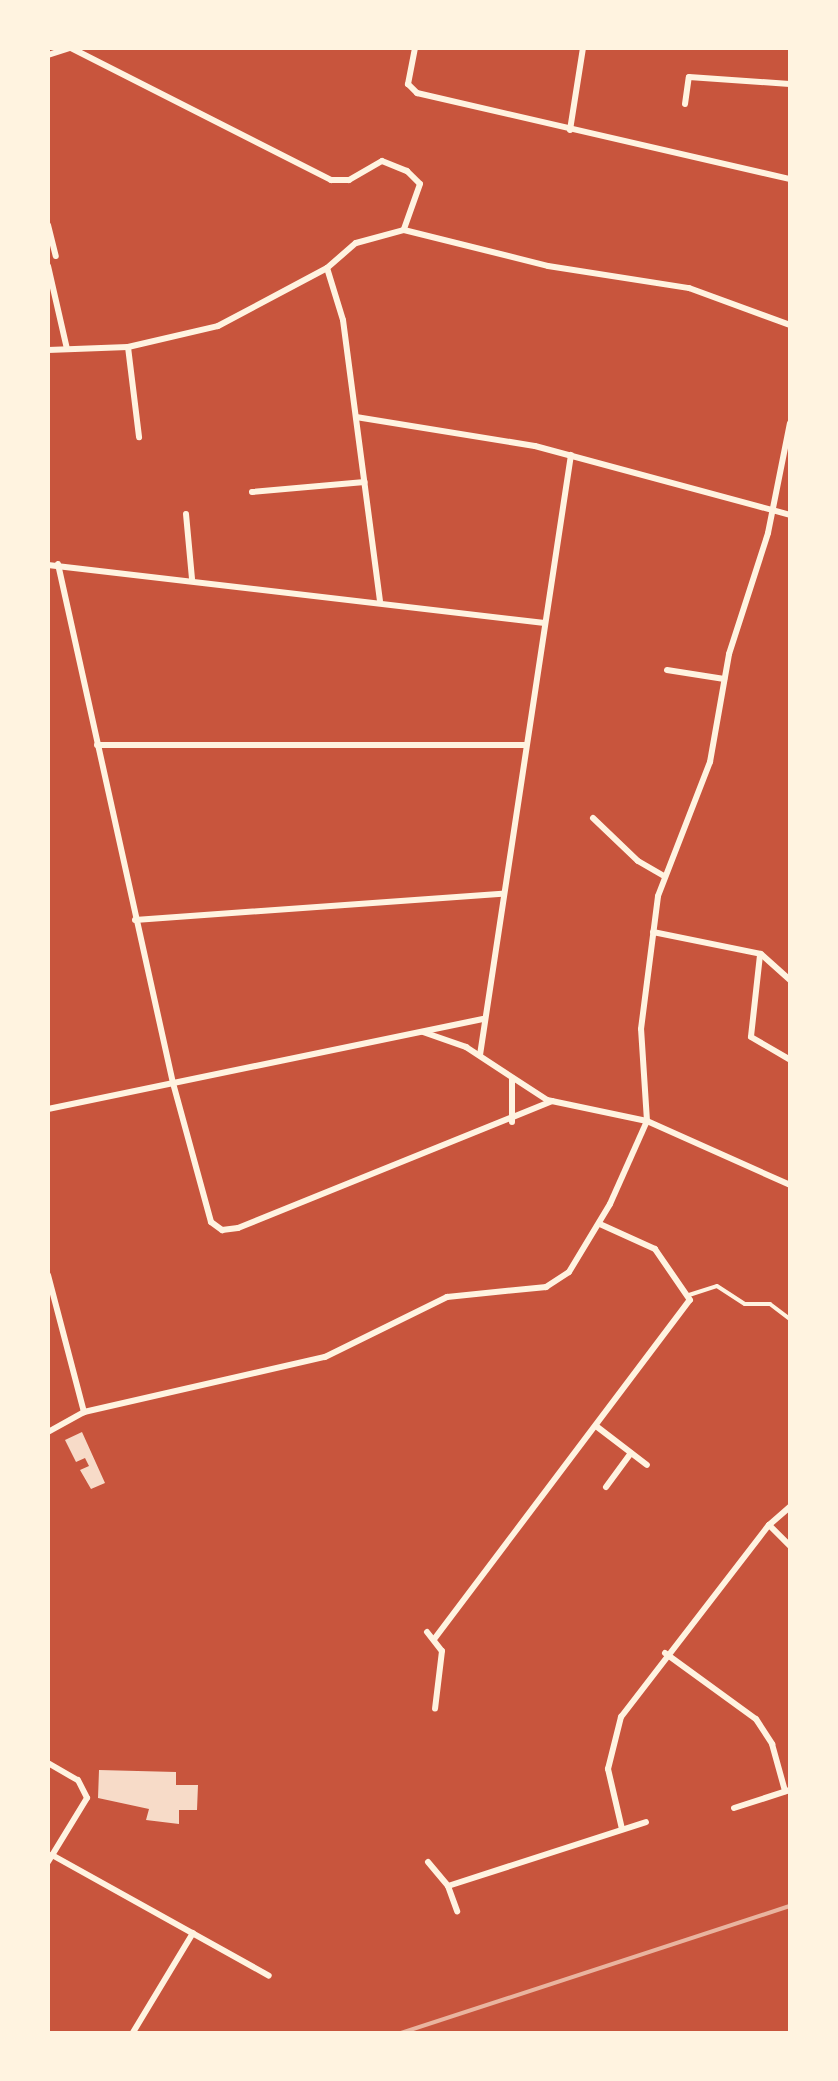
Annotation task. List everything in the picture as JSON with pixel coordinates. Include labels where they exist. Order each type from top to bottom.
[{"type":"street","points":[[48,55],[70,48],[330,180],[349,180],[382,160],[407,170],[420,184],[404,230]]},
{"type":"street","points":[[415,48],[408,84],[413,92],[790,179]]},
{"type":"street","points":[[570,130],[583,48]]},
{"type":"street","points":[[685,104],[688,78],[790,84]]},
{"type":"street","points":[[48,224],[56,256]]},
{"type":"street","points":[[48,350],[128,347],[226,323],[327,268],[356,242],[404,230],[548,266],[688,288],[790,325]]},
{"type":"street","points":[[48,266],[66,349]]},
{"type":"street","points":[[327,268],[339,298],[380,602]]},
{"type":"street","points":[[128,347],[138,437]]},
{"type":"street","points":[[356,416],[571,455],[790,515]]},
{"type":"street","points":[[48,1432],[84,1412],[325,1357],[447,1297],[553,1285],[600,1224],[646,1122],[640,1040],[664,876],[710,762],[724,678],[774,511],[790,424]]},
{"type":"street","points":[[480,1056],[571,455]]},
{"type":"street","points":[[252,492],[365,482]]},
{"type":"street","points":[[186,514],[192,578]]},
{"type":"street","points":[[58,564],[135,920],[204,1210],[224,1231],[512,1122],[552,1101]]},
{"type":"street","points":[[48,565],[192,578],[545,623]]},
{"type":"street","points":[[667,670],[724,678]]},
{"type":"street","points":[[96,745],[526,745]]},
{"type":"street","points":[[593,818],[638,861],[664,876]]},
{"type":"street","points":[[135,920],[502,894]]},
{"type":"street","points":[[653,932],[760,954],[790,980]]},
{"type":"street","points":[[760,954],[751,1037],[789,1059]]},
{"type":"street","points":[[48,1109],[484,1019]]},
{"type":"street","points":[[422,1032],[480,1056],[552,1101],[646,1122],[790,1185]]},
{"type":"street","points":[[512,1078],[512,1122]]},
{"type":"street","points":[[436,1638],[690,1295],[650,1245],[600,1224]]},
{"type":"street","points":[[48,1274],[84,1412]]},
{"type":"street","points":[[596,1426],[647,1465]]},
{"type":"street","points":[[606,1487],[631,1453]]},
{"type":"street","points":[[622,1830],[608,1777],[612,1742],[621,1717],[769,1525],[790,1508]]},
{"type":"street","points":[[769,1525],[790,1546]]},
{"type":"street","points":[[428,1632],[442,1651],[436,1709]]},
{"type":"street","points":[[666,1654],[756,1719],[772,1744],[788,1790],[734,1808]]},
{"type":"street","points":[[48,1763],[80,1782],[85,1806],[50,1859],[269,1976]]},
{"type":"street","points":[[448,1886],[646,1822]]},
{"type":"street","points":[[428,1862],[448,1886],[457,1911]]},
{"type":"street","points":[[132,2034],[194,1933]]},
{"type":"lane","points":[[690,1295],[717,1286],[744,1304],[769,1304],[790,1319]]},
{"type":"building","points":[[82,1432],[105,1483],[91,1489],[80,1470],[89,1466],[85,1458],[76,1462],[65,1440]]},
{"type":"building","points":[[99,1770],[176,1772],[176,1785],[198,1785],[197,1810],[179,1810],[179,1824],[146,1820],[149,1809],[98,1798]]},
{"type":"railway","points":[[398,2034],[790,1906]]}]
